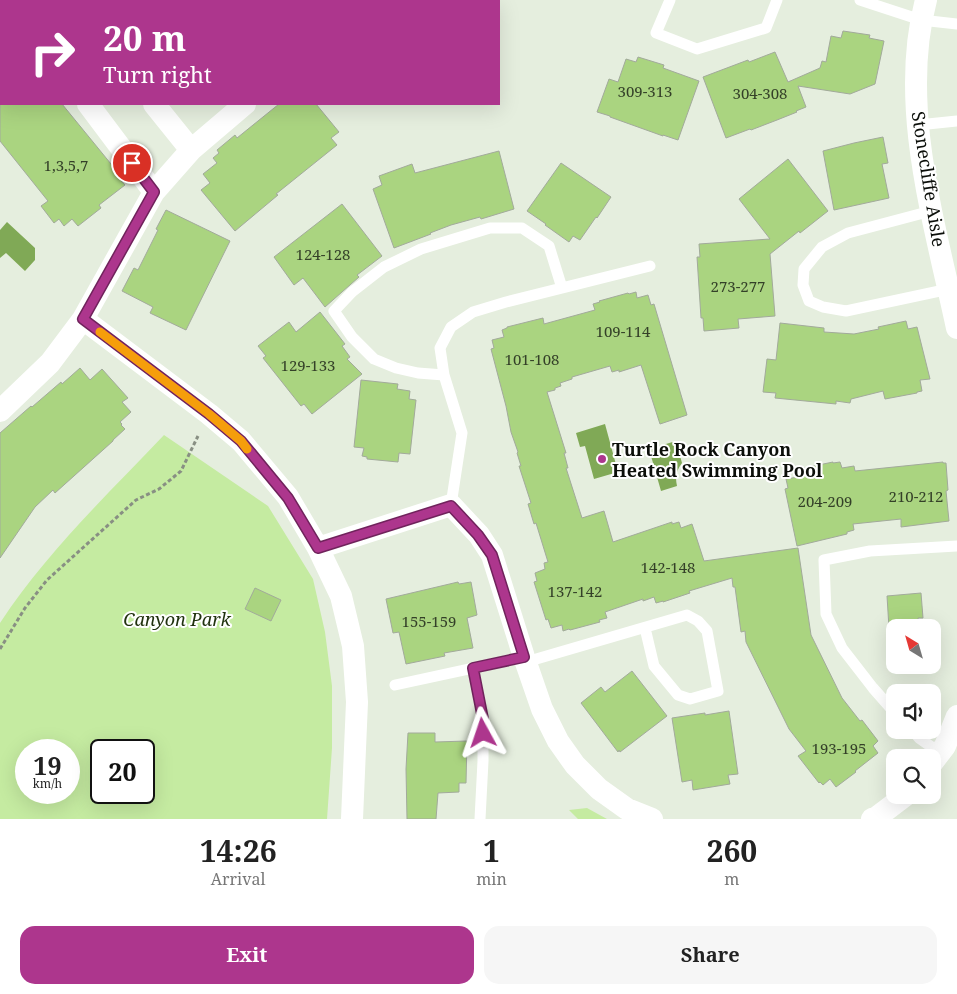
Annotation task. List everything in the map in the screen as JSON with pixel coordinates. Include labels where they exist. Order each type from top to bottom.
[{"type":"street","name":"Stonecliffe Aisle","points":[[924,10],[916,68],[918,133],[931,211],[957,328]]},
{"type":"street","points":[[89,105],[154,192]]},
{"type":"street","points":[[155,105],[191,150]]},
{"type":"street","points":[[0,411],[50,363],[83,319],[154,192],[191,150],[245,105]]},
{"type":"street","points":[[83,319],[209,414],[241,441],[288,498],[318,548],[341,596],[352,646],[358,702],[352,819]]},
{"type":"street","points":[[318,548],[451,506],[478,535],[492,555],[542,709],[558,741],[575,765],[599,789],[627,809],[652,819]]},
{"type":"street","points":[[941,751],[957,716]]},
{"type":"street","points":[[872,819],[894,804]]},
{"type":"lane","points":[[670,0],[656,33],[697,49],[766,28],[777,0]]},
{"type":"lane","points":[[860,0],[924,10],[957,24]]},
{"type":"lane","points":[[918,125],[957,121]]},
{"type":"lane","points":[[931,211],[848,233],[822,247],[804,270],[803,286],[809,301],[823,308],[846,311],[949,289]]},
{"type":"lane","points":[[444,375],[418,373],[396,368],[374,359],[352,337],[334,311],[352,292],[384,267],[421,249],[490,228],[522,228],[549,246],[562,288]]},
{"type":"lane","points":[[451,506],[462,433],[444,375],[440,348],[451,327],[473,312],[650,266]]},
{"type":"lane","points":[[886,703],[842,648],[826,614],[824,560],[870,551],[957,546]]},
{"type":"lane","points":[[395,685],[473,668],[525,660],[687,616],[698,621],[707,631],[718,690],[690,699],[678,695],[654,666],[645,628]]},
{"type":"lane","points":[[473,668],[483,719],[480,819]]},
{"type":"lane","points":[[920,739],[928,749]]},
{"type":"path","points":[[0,649],[25,608],[47,580],[136,500],[159,489],[181,471],[209,414]]},
{"type":"green space","name":"Canyon Park","points":[[164,435],[268,506],[313,579],[325,632],[332,686],[332,748],[327,819],[0,819],[0,623],[37,573],[99,502]]},
{"type":"green space","points":[[587,808],[607,819],[578,819],[569,810]]},
{"type":"shaded area","points":[[7,222],[35,248],[35,260],[25,271],[6,253],[0,258],[0,230]]},
{"type":"shaded area","name":"Turtle Rock Canyon Heated Swimming Pool","points":[[605,424],[618,472],[594,479],[585,446],[580,447],[576,433]]},
{"type":"shaded area","points":[[676,441],[682,463],[676,474],[677,486],[661,491],[649,449]]},
{"type":"building","points":[[843,31],[870,35],[869,38],[884,41],[875,84],[850,94],[798,86],[806,107],[777,120],[726,138],[703,77],[775,52],[788,82],[820,68],[822,61],[826,62],[831,36],[841,38]]},
{"type":"building","points":[[638,57],[664,65],[663,68],[699,81],[678,140],[597,112],[609,79],[618,82],[626,59],[636,62]]},
{"type":"building","points":[[0,105],[63,105],[120,175],[118,177],[125,185],[99,205],[101,208],[78,226],[72,219],[64,226],[59,219],[54,223],[41,206],[48,201],[0,141]]},
{"type":"building","points":[[278,105],[317,105],[339,132],[331,138],[337,145],[276,194],[278,195],[235,231],[201,190],[210,183],[203,174],[217,163],[213,158],[219,153],[217,150],[235,135],[237,138]]},
{"type":"building","points":[[883,137],[888,163],[882,164],[889,198],[834,210],[823,151]]},
{"type":"building","points":[[499,151],[514,209],[481,219],[480,217],[451,225],[394,248],[373,189],[382,185],[379,176],[412,164],[415,173]]},
{"type":"building","points":[[788,159],[828,211],[770,254],[775,316],[738,319],[739,328],[704,331],[703,318],[701,318],[697,257],[700,257],[699,244],[770,239],[739,199]]},
{"type":"building","points":[[561,163],[611,197],[580,240],[573,236],[569,242],[527,211]]},
{"type":"building","points":[[342,204],[382,256],[357,275],[359,277],[325,307],[303,278],[294,285],[274,257]]},
{"type":"building","points":[[166,210],[230,241],[186,330],[150,313],[153,307],[122,291],[134,268],[138,270]]},
{"type":"building","points":[[636,292],[637,298],[648,295],[651,305],[654,304],[687,415],[660,424],[641,365],[619,372],[619,370],[612,372],[610,366],[572,377],[572,379],[560,383],[561,386],[555,388],[555,390],[547,392],[566,453],[564,453],[568,468],[566,468],[582,518],[604,511],[613,542],[672,522],[672,524],[679,522],[681,528],[692,524],[704,561],[798,548],[811,635],[842,698],[878,741],[873,746],[878,753],[836,787],[830,779],[823,785],[819,783],[798,756],[806,751],[789,729],[746,642],[745,631],[741,632],[732,578],[689,591],[690,593],[663,602],[656,603],[654,597],[643,601],[643,599],[605,612],[607,618],[599,620],[600,622],[570,630],[563,631],[562,625],[551,628],[548,619],[546,620],[534,582],[537,581],[535,573],[545,569],[544,563],[548,562],[528,504],[531,503],[519,466],[521,466],[518,452],[511,432],[491,349],[494,348],[492,340],[504,337],[502,330],[507,327],[543,318],[544,324],[595,310],[593,304],[599,301]]},
{"type":"building","points":[[320,312],[345,344],[342,346],[350,357],[347,359],[362,374],[312,414],[304,404],[301,406],[263,358],[266,356],[258,346],[289,322],[296,332]]},
{"type":"building","points":[[906,321],[908,329],[917,327],[930,379],[920,380],[922,391],[885,399],[883,391],[851,399],[850,403],[836,401],[836,404],[775,398],[776,393],[763,392],[767,359],[776,360],[780,323],[824,328],[824,332],[854,334]]},
{"type":"building","points":[[80,368],[90,380],[102,369],[128,398],[122,402],[131,412],[120,422],[125,429],[55,493],[53,490],[35,507],[0,558],[0,433]]},
{"type":"building","points":[[361,380],[398,384],[397,389],[410,391],[409,399],[416,400],[410,454],[399,453],[398,462],[367,459],[367,457],[362,456],[364,448],[354,447]]},
{"type":"building","points":[[840,462],[842,468],[854,466],[855,471],[946,463],[949,521],[901,527],[901,519],[853,524],[854,530],[847,532],[847,534],[797,546],[785,489],[788,488],[786,479],[798,477],[797,471],[804,470],[804,468]]},
{"type":"building","points":[[458,582],[459,584],[471,582],[477,615],[467,618],[473,648],[444,653],[445,656],[406,664],[399,632],[393,633],[386,599]]},
{"type":"building","points":[[255,588],[281,600],[271,621],[245,609]]},
{"type":"building","points":[[921,593],[923,618],[888,619],[887,596]]},
{"type":"building","points":[[632,671],[667,716],[618,752],[581,703],[601,687],[605,692]]},
{"type":"building","points":[[729,711],[738,774],[728,775],[730,784],[693,790],[692,780],[682,782],[672,718]]},
{"type":"building","points":[[408,733],[435,733],[435,742],[467,741],[466,783],[459,783],[459,792],[438,793],[436,819],[407,819],[406,769]]},
{"type":"slow traffic","points":[[100,332],[209,414],[241,441],[247,449]]},
{"type":"place","name":"Turtle Rock Canyon Heated Swimming Pool","points":[[602,459]]},
{"type":"route","points":[[132,163],[154,192],[83,319],[164,379],[241,441],[288,498],[318,548],[451,506],[478,535],[492,555],[524,657],[473,668],[483,719],[483,733]]}]
